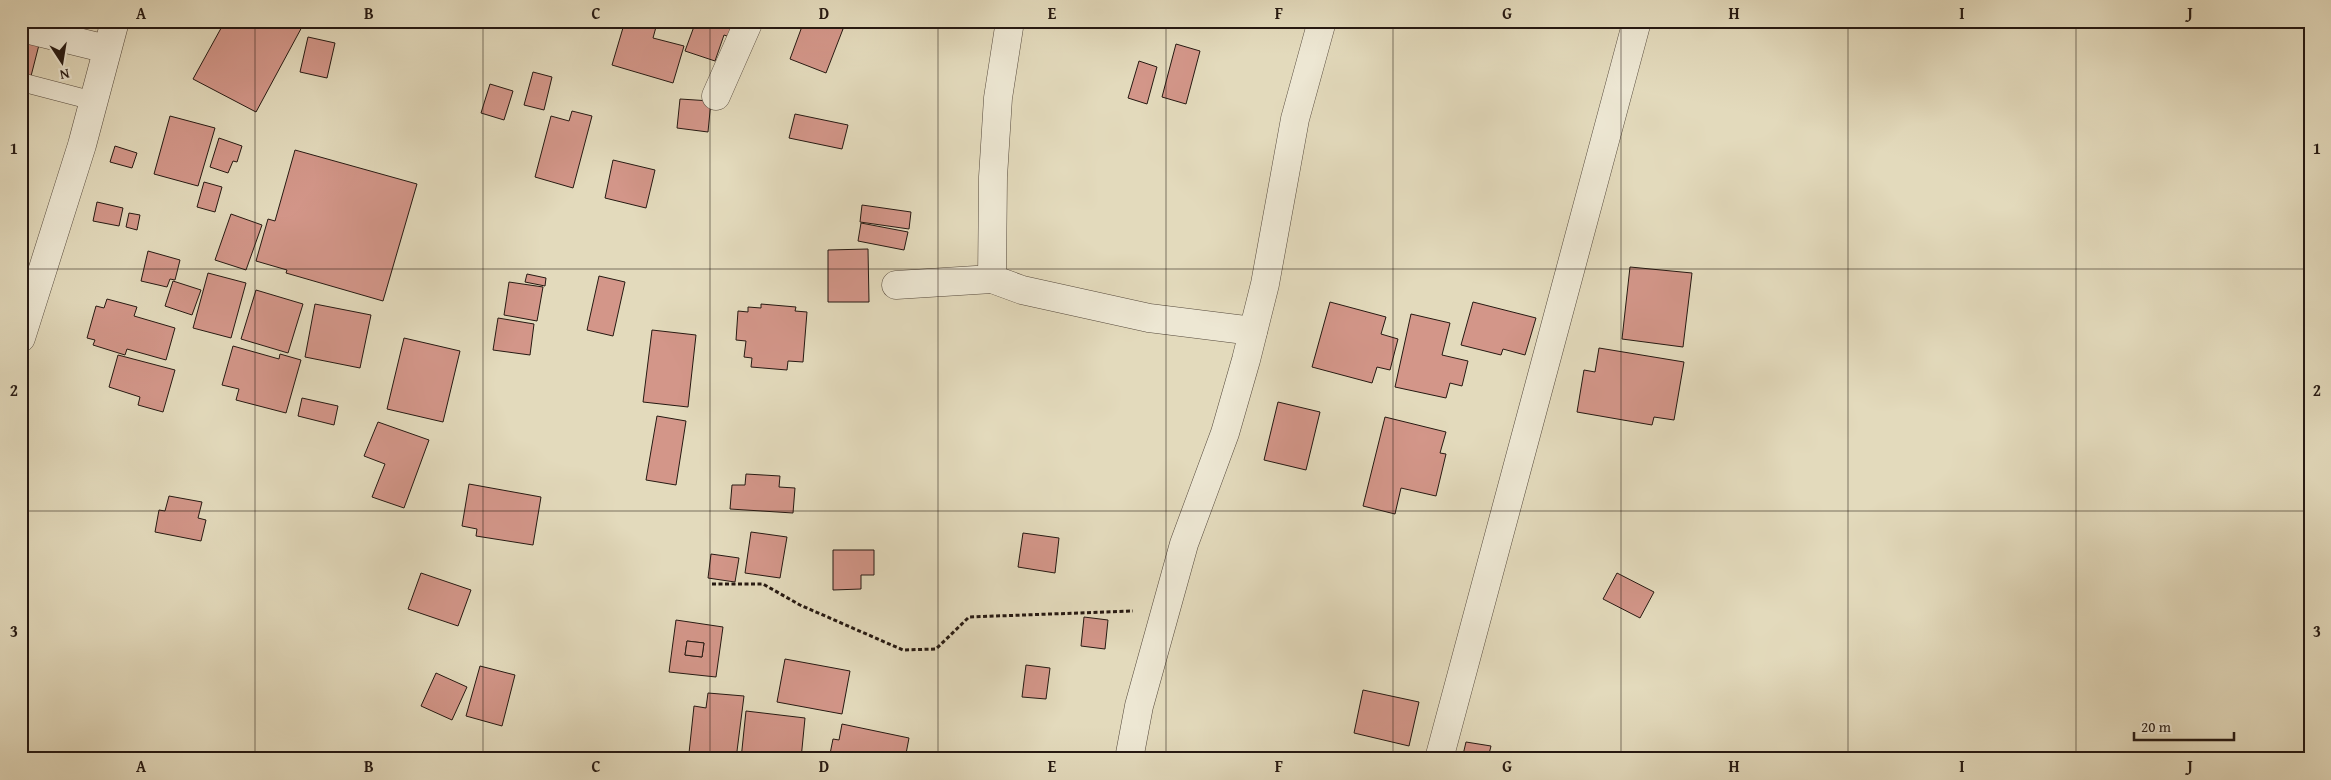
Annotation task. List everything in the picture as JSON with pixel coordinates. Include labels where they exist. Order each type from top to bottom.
[{"type":"street","points":[[21,338],[94,101],[115,21]]},
{"type":"street","points":[[716,96],[749,21]]},
{"type":"street","points":[[992,278],[993,177],[998,98],[1010,21]]},
{"type":"street","points":[[1129,759],[1139,706],[1184,544],[1225,433],[1253,331],[1265,284],[1295,119],[1322,21]]},
{"type":"street","points":[[1439,759],[1637,21]]},
{"type":"street","points":[[21,28],[107,49]]},
{"type":"street","points":[[896,285],[992,278],[1022,290],[1149,318],[1253,331]]},
{"type":"lane","points":[[21,82],[94,101]]},
{"type":"path","points":[[712,584],[762,584],[800,605],[903,650],[936,650],[969,617],[1167,610]]},
{"type":"building","points":[[225,21],[296,21],[303,25],[256,112],[193,79]]},
{"type":"building","points":[[625,21],[634,21],[656,27],[653,38],[684,46],[673,83],[612,65]]},
{"type":"building","points":[[696,21],[743,21],[736,39],[724,35],[715,61],[685,51]]},
{"type":"building","points":[[804,21],[822,21],[843,29],[826,73],[790,59]]},
{"type":"building","points":[[21,32],[41,37],[30,80],[21,77]]},
{"type":"building","points":[[308,37],[335,43],[327,78],[300,72]]},
{"type":"building","points":[[1176,44],[1200,51],[1186,104],[1162,97]]},
{"type":"building","points":[[1139,61],[1157,67],[1147,104],[1128,98]]},
{"type":"building","points":[[533,72],[552,77],[544,110],[524,105]]},
{"type":"building","points":[[490,84],[513,91],[504,120],[481,113]]},
{"type":"building","points":[[680,99],[711,101],[708,132],[677,128]]},
{"type":"building","points":[[572,111],[592,116],[573,188],[535,177],[551,116],[569,121]]},
{"type":"building","points":[[795,114],[848,125],[842,149],[789,138]]},
{"type":"building","points":[[170,116],[215,128],[198,186],[154,174]]},
{"type":"building","points":[[219,138],[242,146],[237,162],[233,161],[228,173],[210,167]]},
{"type":"building","points":[[115,146],[137,153],[132,168],[110,162]]},
{"type":"building","points":[[295,150],[417,184],[383,301],[286,273],[287,270],[256,261],[268,219],[275,221]]},
{"type":"building","points":[[613,160],[655,170],[646,208],[605,198]]},
{"type":"building","points":[[204,182],[222,187],[215,212],[197,207]]},
{"type":"building","points":[[97,202],[123,208],[119,226],[93,221]]},
{"type":"building","points":[[862,205],[911,212],[909,229],[860,222]]},
{"type":"building","points":[[129,213],[140,215],[137,230],[126,227]]},
{"type":"building","points":[[231,214],[262,225],[246,270],[215,260]]},
{"type":"building","points":[[861,223],[908,232],[904,250],[858,241]]},
{"type":"building","points":[[868,249],[869,302],[828,302],[828,250]]},
{"type":"building","points":[[148,251],[180,260],[175,280],[170,279],[167,287],[141,281]]},
{"type":"building","points":[[1630,267],[1692,273],[1683,347],[1622,339]]},
{"type":"building","points":[[208,273],[246,283],[231,338],[193,328]]},
{"type":"building","points":[[527,274],[546,278],[545,286],[525,282]]},
{"type":"building","points":[[599,276],[625,282],[613,336],[587,330]]},
{"type":"building","points":[[173,281],[201,290],[192,315],[165,306]]},
{"type":"building","points":[[509,282],[543,287],[537,321],[504,315]]},
{"type":"building","points":[[256,290],[303,304],[288,353],[241,339]]},
{"type":"building","points":[[107,299],[137,307],[134,316],[175,328],[166,360],[127,349],[125,355],[93,345],[95,340],[87,338],[96,306],[104,308]]},
{"type":"building","points":[[1330,302],[1386,317],[1381,334],[1398,339],[1390,370],[1377,367],[1372,383],[1312,367]]},
{"type":"building","points":[[1473,302],[1536,318],[1525,355],[1503,349],[1501,355],[1461,345]]},
{"type":"building","points":[[315,304],[371,315],[360,368],[305,357]]},
{"type":"building","points":[[761,304],[796,307],[795,311],[807,312],[803,362],[788,361],[787,370],[751,367],[752,358],[744,357],[746,341],[736,340],[738,311],[748,312],[748,307],[761,308]]},
{"type":"building","points":[[1411,314],[1450,323],[1442,355],[1468,361],[1462,386],[1450,383],[1446,398],[1395,387]]},
{"type":"building","points":[[498,318],[534,324],[530,355],[493,350]]},
{"type":"building","points":[[652,330],[696,335],[688,407],[643,402]]},
{"type":"building","points":[[404,338],[460,351],[443,422],[387,409]]},
{"type":"building","points":[[233,346],[279,359],[280,354],[301,360],[286,413],[236,400],[239,389],[222,385]]},
{"type":"building","points":[[1599,348],[1684,362],[1674,420],[1654,417],[1652,425],[1577,412],[1584,370],[1595,372]]},
{"type":"building","points":[[118,355],[175,370],[163,412],[138,405],[140,397],[109,387]]},
{"type":"building","points":[[302,398],[338,406],[334,425],[298,416]]},
{"type":"building","points":[[1278,402],[1320,412],[1306,470],[1264,460]]},
{"type":"building","points":[[657,416],[686,421],[676,485],[646,480]]},
{"type":"building","points":[[1385,417],[1446,432],[1440,453],[1446,454],[1436,496],[1401,488],[1395,514],[1363,506]]},
{"type":"building","points":[[378,422],[429,440],[404,508],[372,497],[385,464],[364,456]]},
{"type":"building","points":[[746,474],[780,476],[779,487],[795,488],[793,513],[730,509],[732,485],[745,485]]},
{"type":"building","points":[[469,484],[541,497],[533,545],[476,536],[477,529],[462,526]]},
{"type":"building","points":[[169,496],[202,502],[198,518],[206,520],[201,541],[155,532],[159,510],[165,511]]},
{"type":"building","points":[[751,532],[787,537],[780,578],[745,573]]},
{"type":"building","points":[[1023,533],[1059,538],[1055,573],[1018,567]]},
{"type":"building","points":[[833,550],[874,550],[874,575],[861,575],[861,589],[833,590]]},
{"type":"building","points":[[711,554],[739,558],[735,582],[708,578]]},
{"type":"building","points":[[421,573],[471,590],[458,626],[408,609]]},
{"type":"building","points":[[1617,573],[1654,592],[1640,618],[1603,599]]},
{"type":"building","points":[[1084,617],[1108,620],[1105,649],[1081,646]]},
{"type":"building","points":[[676,620],[723,627],[716,677],[669,672]],"holes":[[[687,641],[704,643],[702,657],[685,655]]]},
{"type":"building","points":[[687,641],[704,643],[702,657],[685,655]]},
{"type":"building","points":[[785,659],[850,671],[842,714],[777,702]]},
{"type":"building","points":[[1026,665],[1050,668],[1046,699],[1022,697]]},
{"type":"building","points":[[480,666],[515,675],[502,726],[466,716]]},
{"type":"building","points":[[436,673],[467,687],[452,720],[421,706]]},
{"type":"building","points":[[1363,690],[1419,702],[1409,746],[1354,733]]},
{"type":"building","points":[[708,693],[744,696],[736,759],[701,759],[701,754],[689,753],[694,706],[706,708]]},
{"type":"building","points":[[746,711],[805,718],[801,759],[741,759]]},
{"type":"building","points":[[842,724],[909,738],[905,759],[829,759],[833,739],[839,740]]},
{"type":"building","points":[[1466,742],[1491,746],[1489,754],[1518,759],[1462,759]]}]
